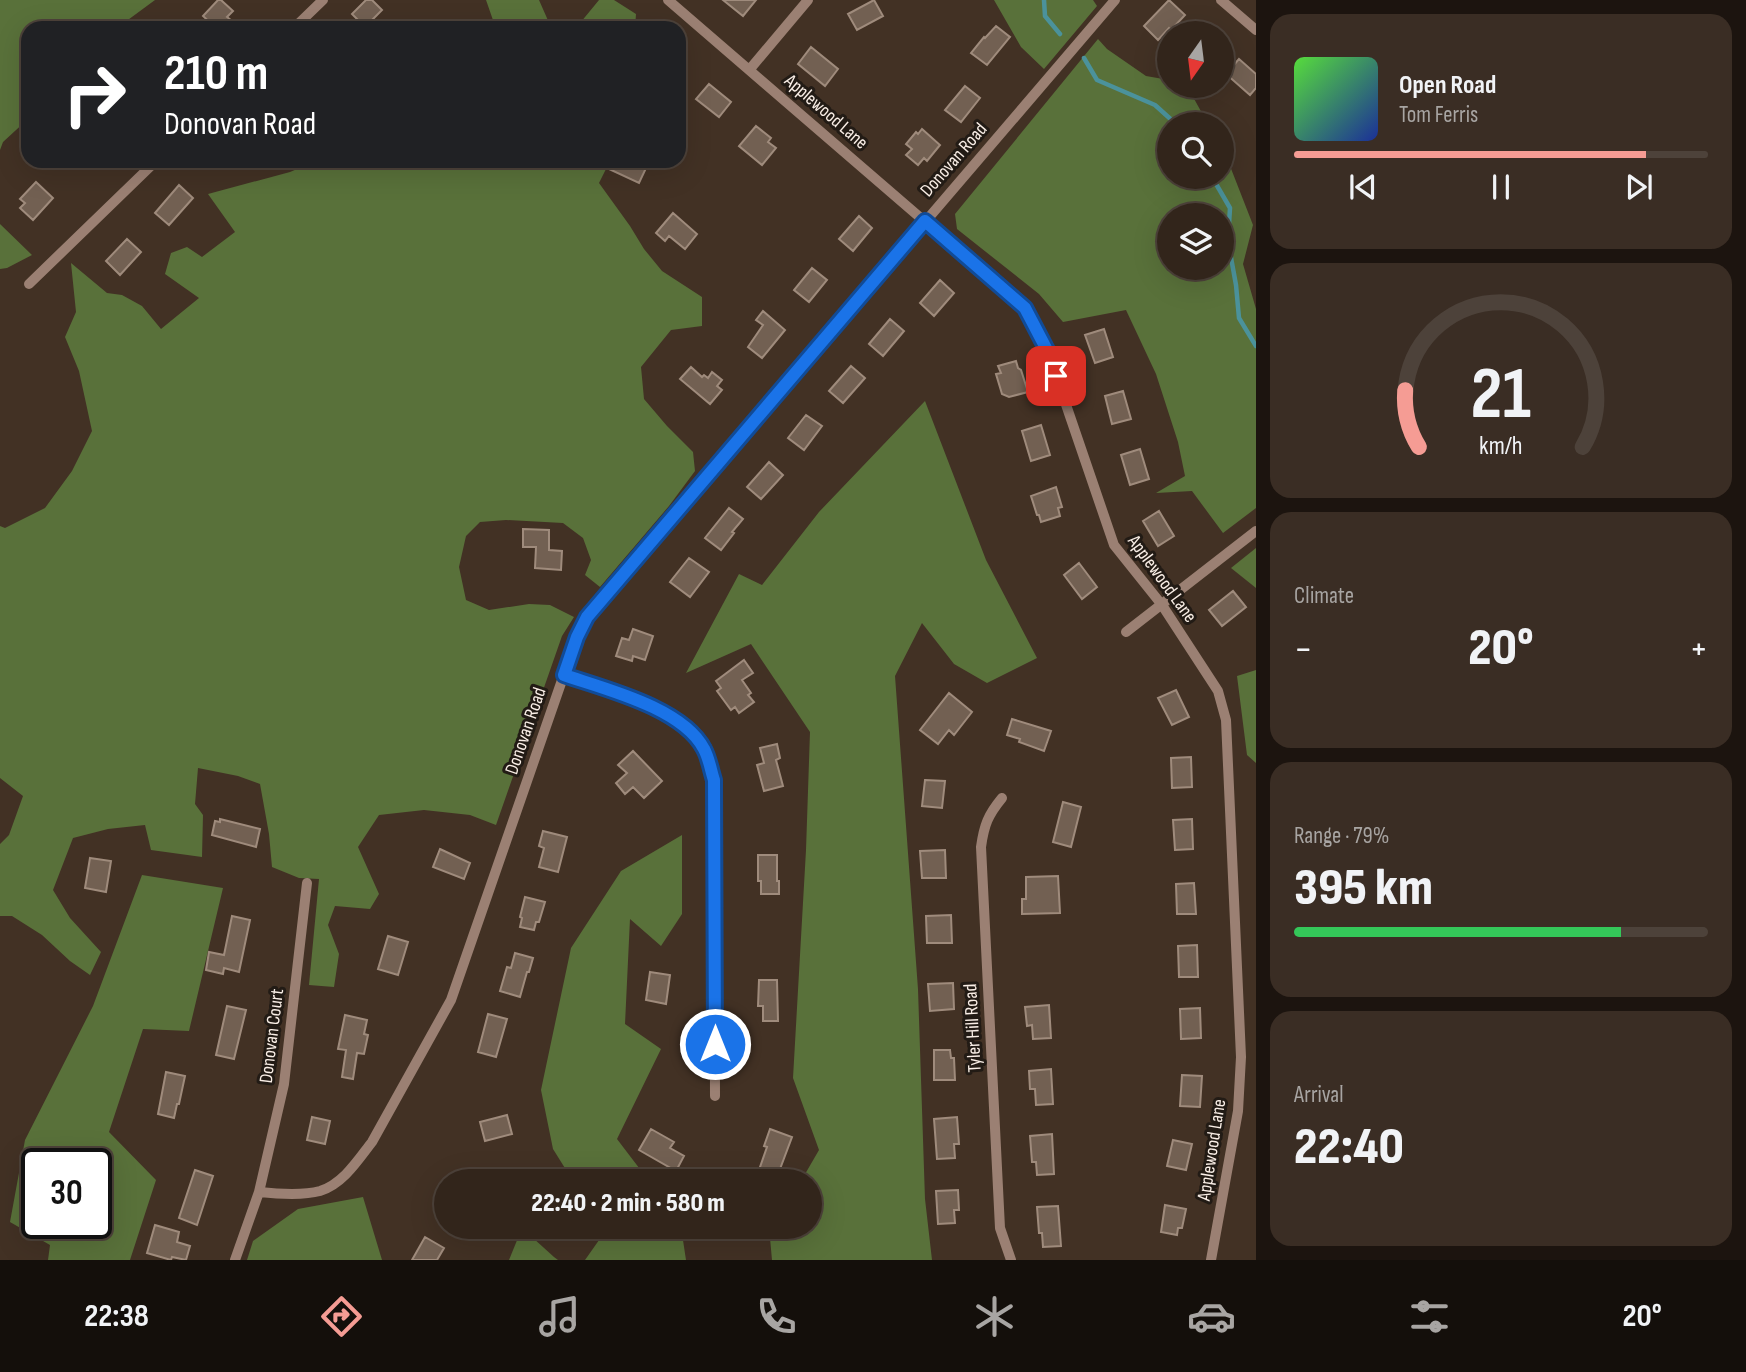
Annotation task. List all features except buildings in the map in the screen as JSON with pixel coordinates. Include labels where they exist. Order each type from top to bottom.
[{"type":"street","points":[[301,21],[323,0]]},
{"type":"street","name":"Applewood Lane","points":[[668,0],[1025,308],[1048,352],[1114,545],[1162,605],[1218,691],[1226,720],[1241,1057],[1238,1111],[1211,1260]]},
{"type":"street","points":[[750,69],[808,0]]},
{"type":"street","name":"Donovan Road","points":[[259,1192],[286,1194],[320,1191],[342,1178],[372,1142],[451,1000],[577,637],[587,617],[1115,0]]},
{"type":"street","points":[[1221,0],[1256,30]]},
{"type":"street","points":[[29,284],[149,168]]},
{"type":"street","points":[[1126,632],[1256,531]]},
{"type":"street","points":[[564,675],[646,704],[684,725],[704,749],[714,780],[715,1096]]},
{"type":"street","name":"Tyler Hill Road","points":[[1002,797],[984,826],[981,847],[1000,1228],[1011,1260]]},
{"type":"street","name":"Donovan Court","points":[[259,1192],[284,1084],[307,883]]},
{"type":"street","points":[[235,1260],[259,1192]]},
{"type":"green space","points":[[0,0],[155,0],[126,21],[21,21],[21,125],[3,142],[0,150]]},
{"type":"green space","points":[[486,0],[539,0],[548,21],[493,21]]},
{"type":"green space","points":[[599,0],[614,0],[636,14],[636,21],[582,21]]},
{"type":"green space","points":[[994,0],[1093,0],[1097,6],[1044,69],[1021,47]]},
{"type":"green space","points":[[1098,39],[1107,49],[1146,76],[1157,78],[1157,98],[1194,98],[1201,112],[1157,112],[1157,189],[1234,189],[1234,176],[1253,225],[1243,264],[1256,309],[1256,508],[1223,533],[1192,491],[1156,493],[1185,476],[1178,442],[1156,374],[1126,310],[1063,322],[1039,294],[957,229],[955,214]]},
{"type":"green space","points":[[299,168],[606,168],[599,183],[644,249],[662,271],[702,297],[702,326],[671,330],[641,367],[644,399],[693,452],[695,471],[600,587],[585,575],[591,560],[583,538],[563,523],[506,520],[480,522],[466,536],[459,567],[466,600],[489,610],[529,604],[550,605],[574,617],[562,636],[496,825],[470,815],[424,810],[379,815],[358,847],[379,894],[370,909],[335,906],[328,925],[339,954],[334,987],[309,985],[319,879],[299,878],[272,867],[260,784],[238,776],[198,768],[195,804],[203,815],[202,857],[151,850],[145,825],[108,829],[73,838],[53,890],[70,918],[101,952],[90,975],[42,935],[12,916],[0,916],[0,844],[9,835],[23,796],[0,778],[0,526],[5,528],[45,508],[72,471],[92,431],[79,371],[65,337],[76,312],[71,263],[107,293],[122,295],[142,306],[161,329],[199,298],[165,274],[171,253],[187,247],[202,257],[235,232],[208,194]]},
{"type":"green space","points":[[0,224],[32,255],[0,269]]},
{"type":"green space","points":[[925,401],[986,560],[1037,658],[987,683],[954,664],[922,623],[895,676],[918,989],[925,1199],[932,1260],[772,1260],[770,1239],[822,1239],[822,1169],[808,1169],[819,1150],[793,1078],[810,732],[751,644],[686,673],[739,574],[762,585],[819,512]]},
{"type":"green space","points":[[1256,548],[1256,588],[1231,568]]},
{"type":"green space","points":[[1256,670],[1256,763],[1247,755],[1237,676]]},
{"type":"green space","points":[[682,835],[682,914],[661,946],[630,919],[625,1024],[661,1049],[617,1139],[640,1169],[566,1169],[553,1149],[541,1090],[571,948],[621,871]]},
{"type":"green space","points":[[142,875],[223,888],[189,1031],[143,1029],[109,1132],[156,1180],[130,1260],[48,1260],[50,1245],[40,1239],[112,1239],[112,1148],[24,1148],[25,1140],[93,1006]]},
{"type":"green space","points":[[21,1162],[21,1228],[10,1222]]},
{"type":"green space","points":[[363,1197],[382,1260],[247,1260],[253,1241],[298,1209]]},
{"type":"green space","points":[[518,1239],[534,1239],[558,1260],[509,1260]]},
{"type":"green space","points":[[600,1239],[683,1239],[686,1260],[585,1260]]},
{"type":"waterway","points":[[1044,0],[1045,16],[1060,34]]},
{"type":"waterway","points":[[1084,58],[1097,80],[1155,105],[1163,112]]},
{"type":"waterway","points":[[1219,189],[1230,208],[1228,241],[1239,318],[1256,346]]},
{"type":"route","points":[[715,1044],[714,780],[704,749],[684,725],[646,704],[564,675],[587,617],[925,221],[1025,308],[1048,352],[1056,376]]}]
